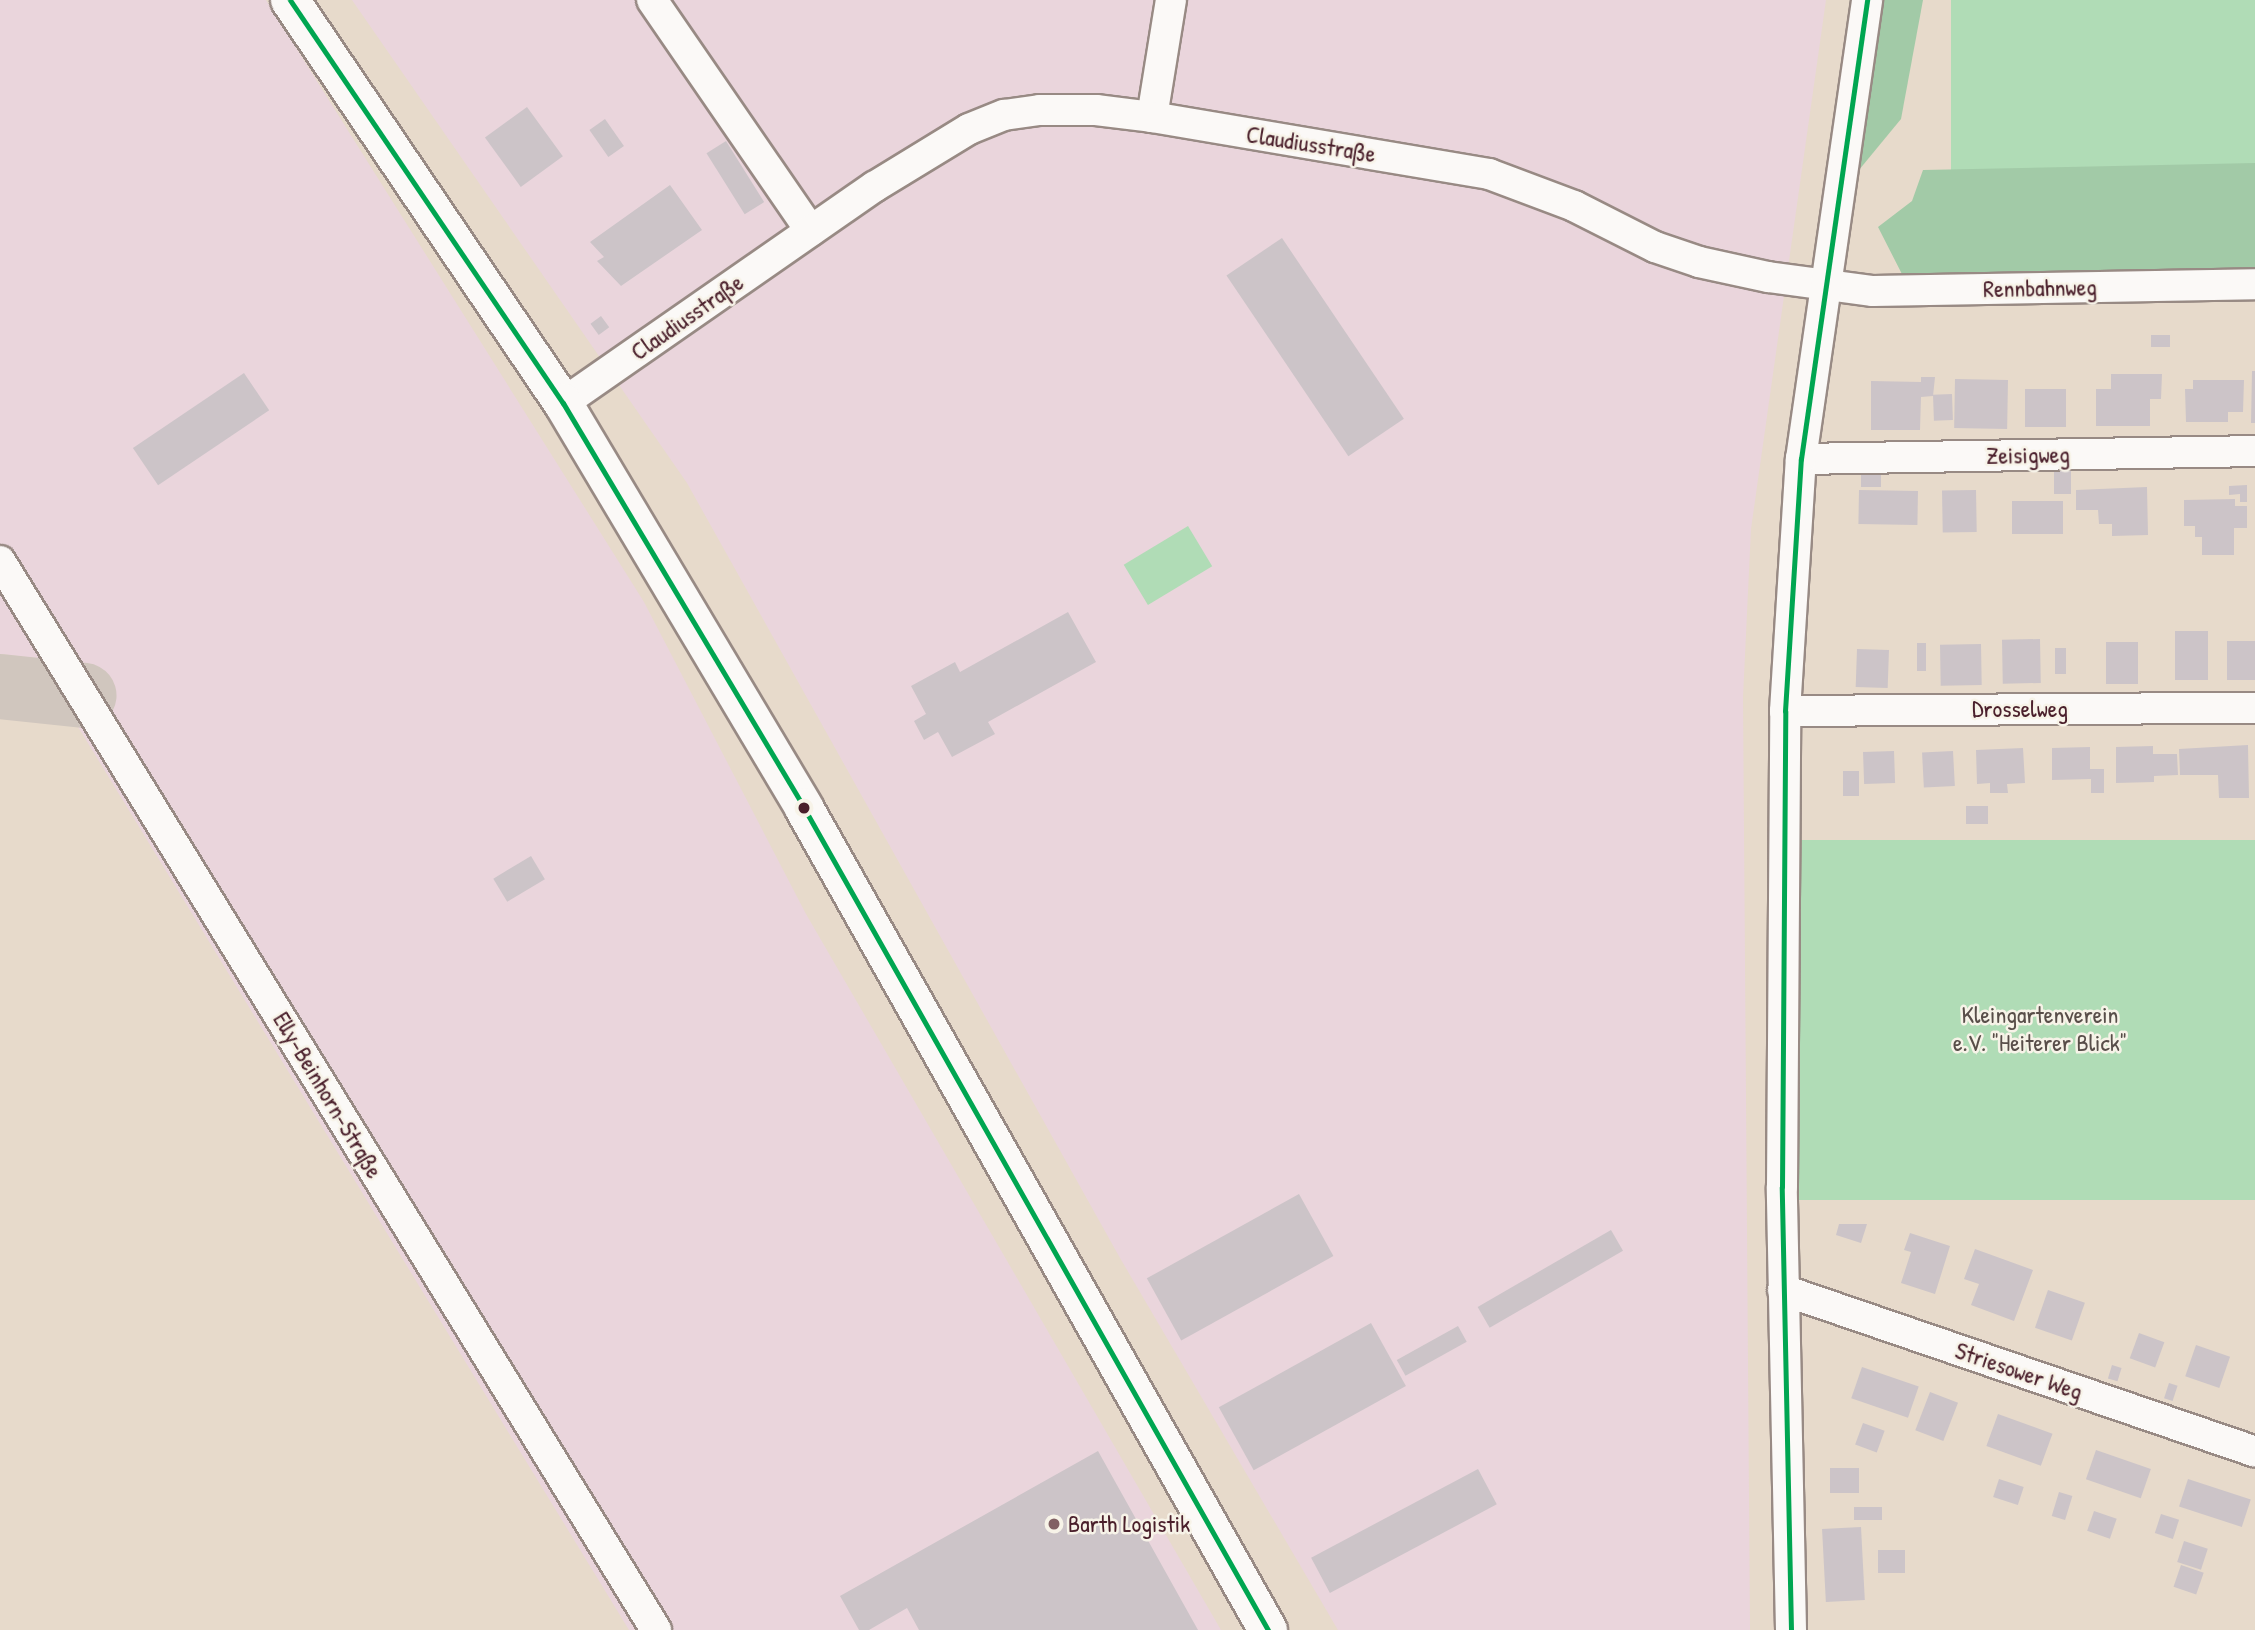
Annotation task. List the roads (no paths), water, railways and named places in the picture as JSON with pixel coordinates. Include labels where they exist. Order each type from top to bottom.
[{"type":"main road","points":[[289,0],[563,403],[804,808],[1268,1630]]},
{"type":"street","points":[[652,0],[811,231]]},
{"type":"street","points":[[1152,117],[1171,0]]},
{"type":"street","points":[[1791,1630],[1783,1290],[1785,711],[1801,459],[1867,0]]},
{"type":"street","name":"Claudiusstraße","points":[[563,403],[811,231],[969,129],[1004,115],[1040,110],[1096,110],[1152,117],[1489,174],[1530,187],[1699,262],[1825,284]]},
{"type":"street","name":"Rennbahnweg","points":[[1825,284],[1873,291],[2255,284]]},
{"type":"street","name":"Zeisigweg","points":[[1801,459],[2255,451]]},
{"type":"street","name":"Elly-Beinhorn-Straße","points":[[0,561],[656,1630]]},
{"type":"street","name":"Drosselweg","points":[[1785,711],[2255,708]]},
{"type":"street","name":"Striesower Weg","points":[[1783,1290],[2255,1452]]},
{"type":"place","name":"Barth Logistik","points":[[1054,1524]]},
{"type":"park label","name":"Kleingartenverein e.V. \"Heiterer Blick\"","points":[[2040,1029]]}]
